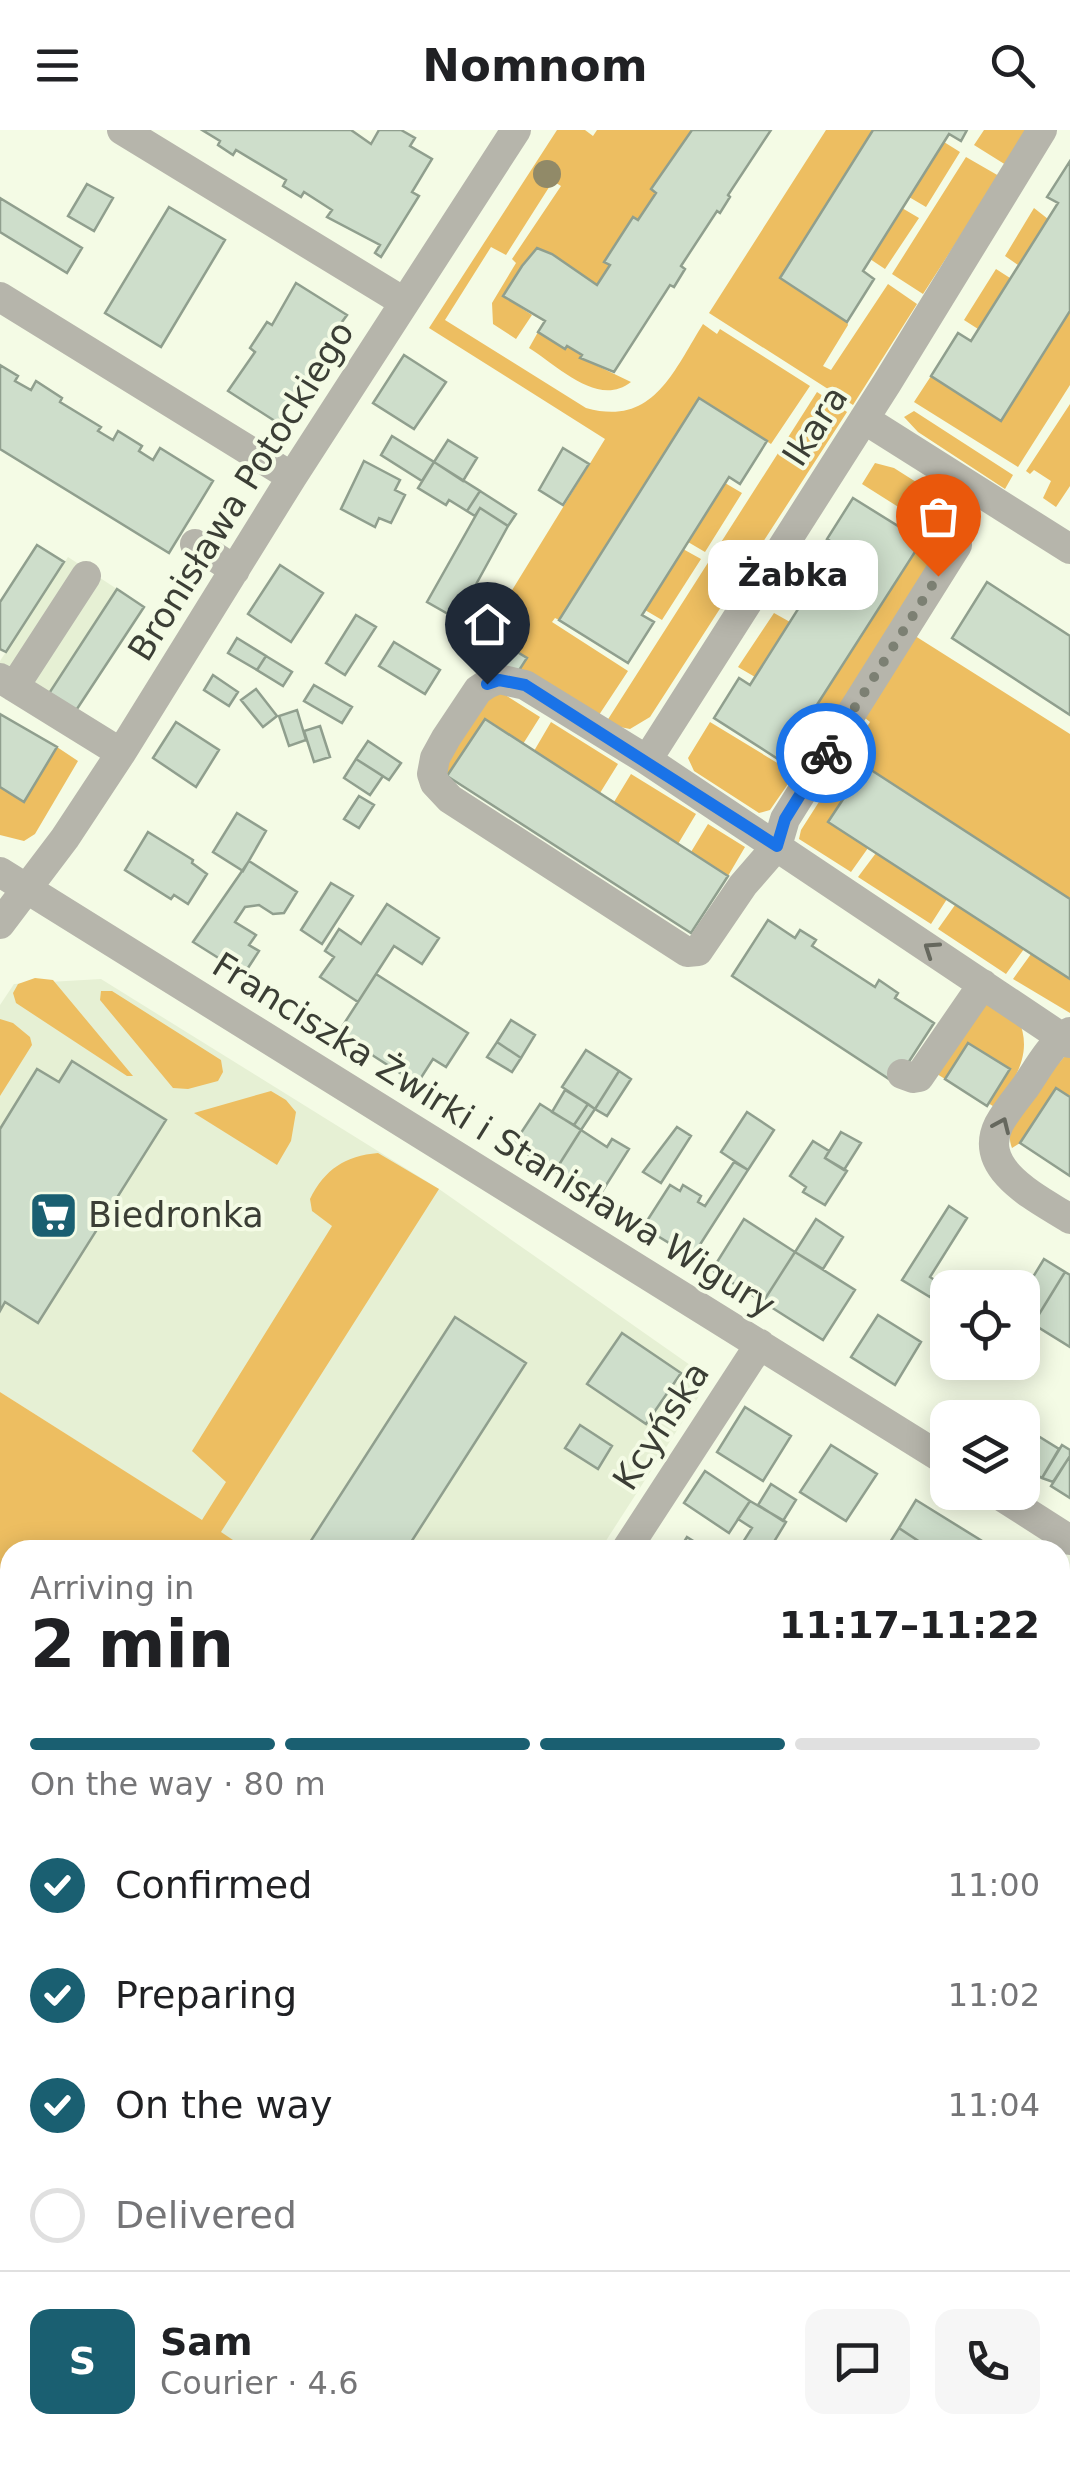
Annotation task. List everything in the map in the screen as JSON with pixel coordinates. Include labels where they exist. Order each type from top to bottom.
[{"type":"street","points":[[122,130],[404,302]]},
{"type":"street","name":"Bronisława Potockiego","points":[[0,924],[12,880],[65,838],[516,130]]},
{"type":"street","name":"Ikara","points":[[647,760],[1042,130]]},
{"type":"street","points":[[0,297],[292,477]]},
{"type":"street","points":[[864,419],[1070,549]]},
{"type":"street","points":[[194,544],[235,570]]},
{"type":"street","points":[[957,546],[785,819],[777,846],[743,885],[704,946],[687,952],[440,790],[432,774],[435,758],[478,690],[499,680],[512,680],[647,760],[777,846],[983,984],[1064,1041],[998,1126],[994,1152],[1004,1171],[1027,1192],[1070,1219]]},
{"type":"street","points":[[86,576],[7,683],[120,752]]},
{"type":"street","name":"Franciszka Żwirki i Stanisława Wigury","points":[[12,880],[930,1451]]},
{"type":"street","points":[[902,1074],[919,1076],[983,984]]},
{"type":"street","name":"Kcyńska","points":[[633,1540],[760,1344]]},
{"type":"street","points":[[1023,1510],[1070,1540]]},
{"type":"shaded area","points":[[557,130],[585,130],[593,136],[597,130],[692,130],[652,188],[656,193],[638,220],[633,218],[605,262],[610,265],[597,285],[553,254],[537,248],[503,296],[532,315],[516,339],[493,324],[492,303],[516,263],[512,259],[561,186],[553,181],[506,255],[491,247],[445,320],[586,408],[609,412],[628,410],[645,402],[670,377],[703,324],[717,334],[720,329],[810,386],[771,444],[699,398],[559,620],[555,618],[552,622],[628,671],[597,718],[519,670],[509,647],[502,658],[479,644],[605,439],[429,328]]},
{"type":"shaded area","points":[[826,130],[873,130],[780,278],[847,322],[823,366],[831,370],[888,284],[917,304],[853,405],[709,313]]},
{"type":"shaded area","points":[[984,130],[1028,130],[1006,165],[974,145]]},
{"type":"shaded area","points":[[944,142],[960,152],[926,207],[909,197]]},
{"type":"shaded area","points":[[966,157],[999,176],[923,294],[892,274]]},
{"type":"shaded area","points":[[902,208],[919,218],[885,269],[870,259]]},
{"type":"shaded area","points":[[1034,208],[1048,219],[1018,265],[1005,256]]},
{"type":"shaded area","points":[[996,269],[1010,278],[978,329],[964,320]]},
{"type":"shaded area","points":[[1070,311],[1070,385],[1018,467],[914,402],[931,376],[1001,420]]},
{"type":"shaded area","points":[[538,332],[631,382],[605,390],[578,382],[529,348]]},
{"type":"shaded area","points":[[817,392],[847,412],[650,717],[630,729],[605,724]]},
{"type":"shaded area","points":[[1070,404],[1070,486],[1056,507],[1043,498],[1051,481],[1034,470],[1030,474],[1026,471]]},
{"type":"shaded area","points":[[914,411],[1013,475],[1005,489],[918,432],[904,417]]},
{"type":"shaded area","points":[[875,463],[894,468],[965,513],[788,784],[770,810],[759,813],[694,771],[688,758],[710,722],[779,764],[922,541],[930,527],[862,484]]},
{"type":"shaded area","points":[[725,483],[742,493],[705,552],[688,542]]},
{"type":"shaded area","points":[[815,547],[831,557],[797,610],[780,600]]},
{"type":"shaded area","points":[[683,549],[701,559],[662,620],[645,610]]},
{"type":"shaded area","points":[[68,557],[117,589],[46,698],[0,668],[0,661]]},
{"type":"shaded area","points":[[774,613],[790,622],[755,677],[738,667]]},
{"type":"shaded area","points":[[912,634],[1070,734],[1070,899],[828,822],[868,848],[851,872],[799,839],[870,722],[860,714]]},
{"type":"shaded area","points":[[496,689],[540,717],[523,744],[485,720],[447,776],[440,760]]},
{"type":"shaded area","points":[[551,722],[618,764],[600,793],[534,751]]},
{"type":"shaded area","points":[[57,747],[78,761],[35,834],[24,841],[0,835],[0,787],[24,801]]},
{"type":"shaded area","points":[[631,774],[696,814],[678,844],[614,802]]},
{"type":"shaded area","points":[[708,824],[745,847],[728,876],[691,852]]},
{"type":"shaded area","points":[[876,853],[947,899],[931,924],[858,877]]},
{"type":"shaded area","points":[[955,905],[1024,949],[1006,974],[938,929]]},
{"type":"shaded area","points":[[1031,954],[1070,979],[1070,1013],[1013,979]]},
{"type":"shaded area","points":[[35,978],[53,980],[133,1076],[127,1076],[16,1003],[13,993],[18,984]]},
{"type":"shaded area","points":[[101,979],[439,1189],[710,1379],[606,1540],[232,1540],[0,1392],[0,1005],[14,984]]},
{"type":"shaded area","points":[[101,991],[112,991],[221,1060],[223,1072],[218,1081],[188,1089],[173,1088],[100,1000]]},
{"type":"shaded area","points":[[991,1001],[1018,1018],[1024,1043],[1020,1065],[996,1108],[988,1103],[968,1043],[945,1079],[937,1074],[984,1005]]},
{"type":"shaded area","points":[[0,1019],[13,1023],[30,1037],[32,1045],[0,1096]]},
{"type":"shaded area","points":[[1066,1055],[1070,1058],[1070,1097],[1056,1088],[1020,1143],[1012,1148],[1012,1122],[1018,1110]]},
{"type":"shaded area","points":[[271,1091],[296,1112],[291,1141],[277,1165],[194,1113]]},
{"type":"shaded area","points":[[378,1153],[439,1189],[221,1532],[233,1540],[0,1540],[0,1392],[202,1520],[226,1482],[192,1451],[332,1226],[312,1211],[310,1199],[329,1172],[356,1157]]},
{"type":"building","points":[[202,130],[351,130],[371,144],[379,130],[401,130],[415,138],[410,146],[432,159],[412,192],[419,196],[381,257],[375,253],[380,245],[327,217],[332,210],[304,192],[301,197],[283,186],[286,180],[236,150],[233,155]]},
{"type":"building","points":[[692,130],[771,130],[720,213],[717,211],[681,266],[685,269],[674,287],[670,285],[614,372],[580,358],[582,355],[538,332],[545,321],[503,296],[537,248],[597,285],[610,265],[604,262],[633,217],[638,220],[656,193],[651,189]]},
{"type":"building","points":[[873,130],[967,130],[961,141],[949,134],[863,271],[874,279],[847,322],[780,278]]},
{"type":"building","points":[[1070,161],[1070,311],[1001,421],[931,376],[958,333],[971,341],[1058,203],[1047,197]]},
{"type":"building","points":[[87,184],[113,198],[94,231],[68,216]]},
{"type":"building","points":[[0,198],[82,248],[67,273],[0,232]]},
{"type":"building","points":[[169,207],[225,240],[161,347],[105,313]]},
{"type":"building","points":[[296,283],[347,315],[278,423],[228,391],[255,352],[250,348],[267,322],[272,325]]},
{"type":"building","points":[[404,355],[446,382],[414,429],[373,403]]},
{"type":"building","points":[[0,365],[18,376],[15,381],[31,390],[36,381],[62,398],[60,402],[101,427],[98,431],[113,440],[118,431],[142,446],[139,451],[153,460],[160,448],[213,481],[169,553],[0,449]]},
{"type":"building","points":[[699,398],[767,441],[740,484],[729,477],[642,615],[654,622],[628,663],[559,620]]},
{"type":"building","points":[[392,436],[434,462],[422,481],[381,455]]},
{"type":"building","points":[[448,440],[477,458],[463,481],[434,462]]},
{"type":"building","points":[[563,448],[589,464],[563,505],[539,490]]},
{"type":"building","points":[[364,461],[400,480],[395,490],[405,495],[391,523],[379,518],[375,527],[341,509]]},
{"type":"building","points":[[434,462],[480,491],[467,511],[449,500],[446,505],[418,488]]},
{"type":"building","points":[[480,491],[516,514],[508,526],[480,508],[475,516],[467,511]]},
{"type":"building","points":[[853,498],[922,541],[781,761],[714,718],[739,678],[750,685],[838,546],[827,539]]},
{"type":"building","points":[[480,508],[508,526],[457,619],[427,602]]},
{"type":"building","points":[[967,516],[978,523],[967,540],[956,533]]},
{"type":"building","points":[[37,545],[64,562],[6,652],[0,649],[0,602]]},
{"type":"building","points":[[280,565],[323,593],[291,642],[248,614]]},
{"type":"building","points":[[987,582],[1070,636],[1070,715],[952,638]]},
{"type":"building","points":[[476,586],[492,595],[477,620],[462,611]]},
{"type":"building","points":[[117,589],[144,607],[73,715],[46,698]]},
{"type":"building","points":[[356,615],[376,627],[345,675],[326,663]]},
{"type":"building","points":[[237,638],[266,656],[257,670],[228,653]]},
{"type":"building","points":[[394,642],[440,670],[425,694],[379,666]]},
{"type":"building","points":[[509,647],[527,658],[516,675],[499,664]]},
{"type":"building","points":[[266,656],[292,672],[283,686],[257,670]]},
{"type":"building","points":[[213,675],[238,692],[229,706],[204,690]]},
{"type":"building","points":[[314,685],[352,707],[342,723],[304,701]]},
{"type":"building","points":[[256,689],[277,716],[263,727],[241,700]]},
{"type":"building","points":[[297,710],[306,740],[289,746],[279,716]]},
{"type":"building","points":[[0,714],[57,747],[24,802],[0,787]]},
{"type":"building","points":[[485,719],[728,876],[691,933],[447,776]]},
{"type":"building","points":[[176,722],[219,750],[196,787],[153,758]]},
{"type":"building","points":[[320,726],[330,757],[314,762],[304,731]]},
{"type":"building","points":[[368,741],[401,763],[389,780],[356,759]]},
{"type":"building","points":[[356,759],[383,776],[370,795],[344,778]]},
{"type":"building","points":[[865,766],[1070,899],[1070,979],[828,822]]},
{"type":"building","points":[[359,796],[374,805],[359,828],[344,819]]},
{"type":"building","points":[[237,813],[266,831],[243,871],[213,852]]},
{"type":"building","points":[[148,832],[193,860],[207,874],[188,904],[174,895],[171,899],[125,870]]},
{"type":"building","points":[[249,861],[297,892],[284,913],[273,914],[259,905],[245,907],[235,922],[256,935],[249,945],[259,951],[244,974],[193,942]]},
{"type":"building","points":[[331,883],[353,896],[322,944],[301,930]]},
{"type":"building","points":[[387,904],[439,938],[422,964],[394,946],[358,1002],[320,977],[334,957],[325,951],[339,929],[361,944]]},
{"type":"building","points":[[768,920],[795,938],[800,930],[816,940],[812,946],[875,987],[879,980],[898,993],[895,998],[934,1023],[895,1083],[732,976]]},
{"type":"building","points":[[376,974],[468,1033],[446,1067],[433,1059],[417,1084],[338,1033]]},
{"type":"building","points":[[511,1020],[535,1035],[521,1058],[497,1042]]},
{"type":"building","points":[[497,1042],[521,1058],[512,1072],[487,1057]]},
{"type":"building","points":[[968,1043],[1010,1069],[987,1106],[945,1079]]},
{"type":"building","points":[[586,1050],[619,1071],[595,1109],[562,1087]]},
{"type":"building","name":"Biedronka","points":[[72,1061],[166,1120],[38,1323],[5,1302],[0,1311],[0,1129],[37,1069],[59,1082]]},
{"type":"building","points":[[619,1071],[631,1079],[607,1116],[595,1109]]},
{"type":"building","points":[[1056,1088],[1070,1097],[1070,1176],[1020,1143]]},
{"type":"building","points":[[565,1090],[588,1104],[574,1125],[552,1112]]},
{"type":"building","points":[[540,1104],[581,1130],[555,1171],[513,1145]]},
{"type":"building","points":[[588,1104],[595,1109],[581,1130],[574,1125]]},
{"type":"building","points":[[747,1112],[774,1130],[748,1170],[721,1152]]},
{"type":"building","points":[[677,1127],[691,1136],[661,1183],[643,1172]]},
{"type":"building","points":[[581,1130],[607,1147],[612,1139],[629,1149],[598,1198],[555,1171]]},
{"type":"building","points":[[841,1132],[861,1143],[844,1170],[825,1158]]},
{"type":"building","points":[[813,1141],[829,1151],[825,1158],[847,1171],[825,1205],[803,1192],[806,1187],[790,1176]]},
{"type":"building","points":[[734,1162],[748,1170],[692,1257],[643,1227],[670,1185],[680,1191],[683,1185],[701,1196],[698,1202],[705,1206]]},
{"type":"building","points":[[949,1206],[967,1218],[934,1270],[930,1270],[930,1297],[902,1280]]},
{"type":"building","points":[[744,1219],[795,1252],[763,1302],[712,1270]]},
{"type":"building","points":[[816,1219],[843,1237],[823,1269],[795,1252]]},
{"type":"building","points":[[795,1252],[855,1290],[823,1340],[763,1302]]},
{"type":"building","points":[[1044,1259],[1065,1272],[1040,1313],[1040,1270]]},
{"type":"building","points":[[1065,1272],[1070,1275],[1070,1347],[1040,1328],[1040,1313]]},
{"type":"building","points":[[878,1315],[921,1342],[895,1385],[851,1357]]},
{"type":"building","points":[[455,1317],[526,1363],[412,1540],[311,1540]]},
{"type":"building","points":[[622,1333],[681,1373],[646,1424],[587,1384]]},
{"type":"building","points":[[745,1407],[791,1436],[763,1481],[717,1452]]},
{"type":"building","points":[[580,1425],[612,1446],[598,1469],[565,1448]]},
{"type":"building","points":[[1040,1437],[1059,1449],[1040,1477]]},
{"type":"building","points":[[831,1445],[877,1474],[846,1521],[800,1492]]},
{"type":"building","points":[[1062,1445],[1070,1450],[1070,1456],[1053,1482],[1042,1478]]},
{"type":"building","points":[[1070,1456],[1070,1498],[1051,1486]]},
{"type":"building","points":[[705,1471],[750,1501],[729,1533],[684,1503]]},
{"type":"building","points":[[771,1484],[796,1500],[783,1521],[758,1505]]},
{"type":"building","points":[[916,1500],[980,1540],[917,1540],[899,1528]]},
{"type":"building","points":[[750,1501],[786,1522],[775,1540],[744,1540],[752,1528],[738,1519]]},
{"type":"building","points":[[899,1528],[917,1540],[891,1540]]},
{"type":"way so far","points":[[826,753],[938,576]]},
{"type":"place","name":"Żabka","points":[[938,576]]},
{"type":"place","name":"Biedronka","points":[[53,1215]]},
{"type":"route","points":[[487,684],[512,680],[525,685],[777,846],[785,819],[826,753]]}]
